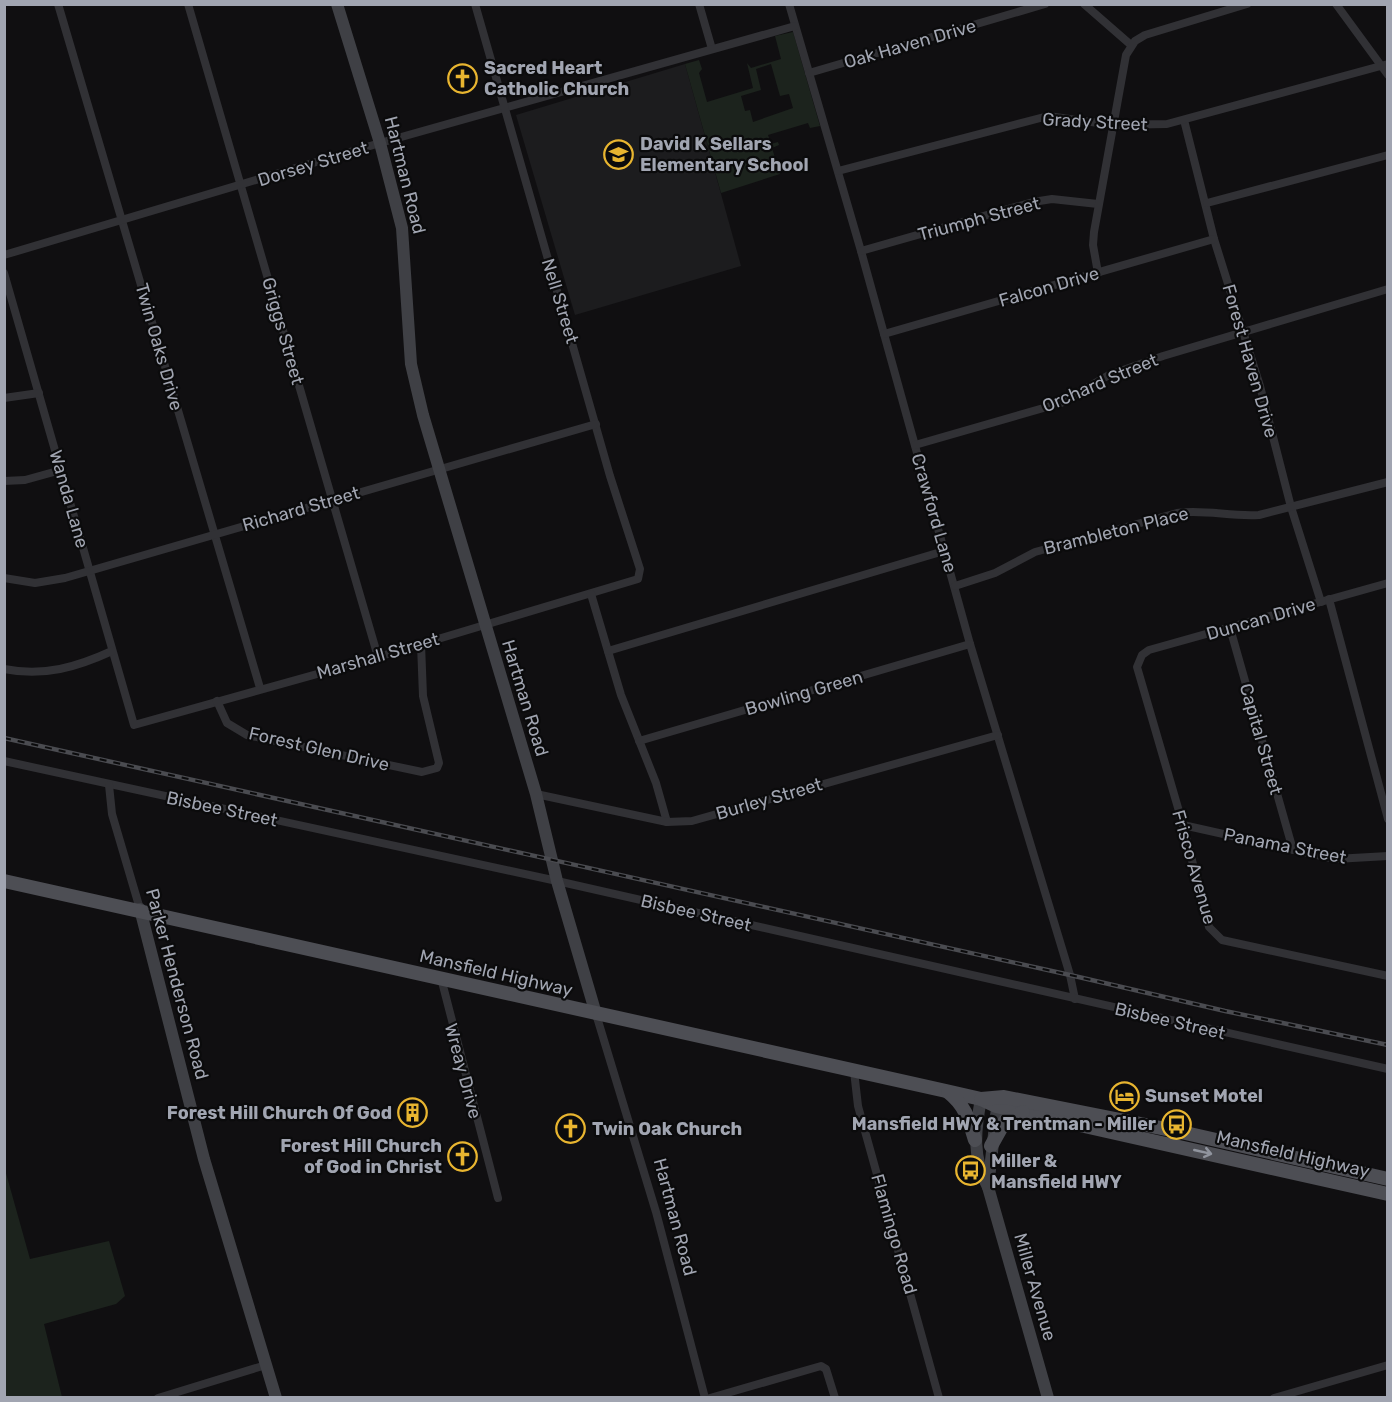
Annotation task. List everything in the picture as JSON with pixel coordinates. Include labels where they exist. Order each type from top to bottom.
[{"type":"main road","name":"Mansfield Highway","points":[[4,881],[140,909],[223,931],[981,1099],[1179,1139],[1388,1194]]},
{"type":"main road","points":[[946,1091],[959,1101],[966,1111],[975,1140]]},
{"type":"main road","name":"Mansfield Highway","points":[[998,1101],[1023,1112],[1388,1179]]},
{"type":"main road","points":[[991,1146],[1005,1120],[1023,1112]]},
{"type":"street","name":"Twin Oaks Drive","points":[[58,4],[260,688]]},
{"type":"street","name":"Griggs Street","points":[[188,4],[378,657]]},
{"type":"street","name":"Hartman Road","points":[[337,4],[380,143],[402,228],[411,364],[423,415],[441,468],[484,626],[536,794],[557,881],[656,1212],[705,1398]]},
{"type":"street","name":"Nell Street","points":[[475,4],[503,109],[640,569],[639,579],[622,584]]},
{"type":"street","points":[[699,4],[711,49]]},
{"type":"street","name":"Crawford Lane","points":[[789,4],[861,251],[970,644],[1075,999]]},
{"type":"street","name":"Oak Haven Drive","points":[[809,73],[1045,4]]},
{"type":"street","points":[[1084,4],[1131,45]]},
{"type":"street","points":[[1098,273],[1093,245],[1098,204],[1122,65],[1131,45],[1154,31],[1247,4]]},
{"type":"street","points":[[1336,4],[1384,65],[1388,75]]},
{"type":"street","name":"Dorsey Street","points":[[4,255],[241,187],[380,143],[795,26]]},
{"type":"street","name":"Grady Street","points":[[838,171],[1047,116],[1113,125],[1148,126],[1184,120],[1384,65]]},
{"type":"street","name":"Forest Haven Drive","points":[[1184,120],[1207,203],[1214,240],[1243,331],[1291,507],[1325,601],[1388,819]]},
{"type":"street","points":[[1207,203],[1388,155]]},
{"type":"street","name":"Triumph Street","points":[[861,251],[1033,202],[1052,199],[1098,204]]},
{"type":"street","name":"Falcon Drive","points":[[884,334],[1214,240]]},
{"type":"street","name":"Wanda Lane","points":[[4,273],[7,295],[39,393],[134,725]]},
{"type":"street","name":"Orchard Street","points":[[915,445],[1061,403],[1109,375],[1243,331],[1388,290]]},
{"type":"street","points":[[4,398],[39,393]]},
{"type":"street","name":"Richard Street","points":[[4,578],[23,582],[46,582],[89,571],[596,424]]},
{"type":"street","points":[[4,482],[25,480],[61,470]]},
{"type":"street","name":"Brambleton Place","points":[[955,586],[995,573],[1035,552],[1176,513],[1196,510],[1238,517],[1291,507],[1388,482]]},
{"type":"street","points":[[608,651],[944,551]]},
{"type":"street","name":"Duncan Drive","points":[[1138,661],[1149,650],[1388,583]]},
{"type":"street","name":"Marshall Street","points":[[134,725],[260,688],[378,657],[622,584]]},
{"type":"street","points":[[591,594],[608,651],[668,822]]},
{"type":"street","name":"Capital Street","points":[[1230,628],[1293,850]]},
{"type":"street","name":"Forest Glen Drive","points":[[217,701],[227,723],[247,735],[422,772],[437,768],[439,763],[423,696],[421,644]]},
{"type":"street","name":"Bowling Green","points":[[639,741],[970,644]]},
{"type":"street","points":[[4,669],[28,672],[70,669],[112,651]]},
{"type":"street","name":"Frisco Avenue","points":[[1138,661],[1137,668],[1183,825],[1209,927],[1218,938],[1388,976]]},
{"type":"street","name":"Burley Street","points":[[536,794],[668,822],[692,821],[998,735]]},
{"type":"street","name":"Bisbee Street","points":[[4,760],[109,785],[557,881],[1388,1069]]},
{"type":"street","name":"Parker Henderson Road","points":[[109,785],[112,814],[140,909],[204,1159],[276,1398]]},
{"type":"street","name":"Panama Street","points":[[1183,825],[1344,860],[1388,856]]},
{"type":"street","name":"Wreay Drive","points":[[441,978],[498,1198]]},
{"type":"street","name":"Flamingo Road","points":[[854,1071],[858,1106],[939,1398]]},
{"type":"street","name":"Miller Avenue","points":[[981,1099],[975,1140],[980,1171],[988,1186],[1048,1398]]},
{"type":"street","name":"Miller Avenue","points":[[988,1186],[998,1101]]},
{"type":"street","points":[[158,1398],[266,1365]]},
{"type":"street","points":[[1274,1398],[1388,1365]]},
{"type":"street","points":[[710,1398],[816,1366],[826,1369],[835,1398]]},
{"type":"shaded area","points":[[793,32],[820,126],[810,128],[808,123],[768,135],[771,144],[778,142],[779,145],[772,148],[780,174],[721,193],[685,64],[699,60],[702,69],[699,73],[707,102],[753,88],[747,63],[751,68],[781,59],[775,36]],"holes":[[[771,64],[780,96],[789,94],[793,108],[753,122],[750,110],[745,111],[741,96],[761,90],[756,69]]]},
{"type":"shaded area","name":"David K Sellars Elementary School","points":[[685,64],[741,266],[575,315],[516,115]]},
{"type":"shaded area","points":[[4,1166],[30,1259],[109,1241],[125,1296],[116,1304],[44,1324],[62,1397],[5,1397]]},
{"type":"railway","points":[[4,738],[1225,1011],[1388,1045]]},
{"type":"place","name":"Sacred Heart Catholic Church","points":[[463,78]]},
{"type":"place","name":"David K Sellars Elementary School","points":[[619,154]]},
{"type":"place","name":"Sunset Motel","points":[[1124,1096]]},
{"type":"place","name":"Forest Hill Church Of God","points":[[413,1113]]},
{"type":"place","name":"Mansfield HWY & Trentman - Miller","points":[[1177,1124]]},
{"type":"place","name":"Twin Oak Church","points":[[571,1129]]},
{"type":"place","name":"Forest Hill Church of God in Christ","points":[[463,1156]]},
{"type":"place","name":"Miller & Mansfield HWY","points":[[970,1171]]}]
